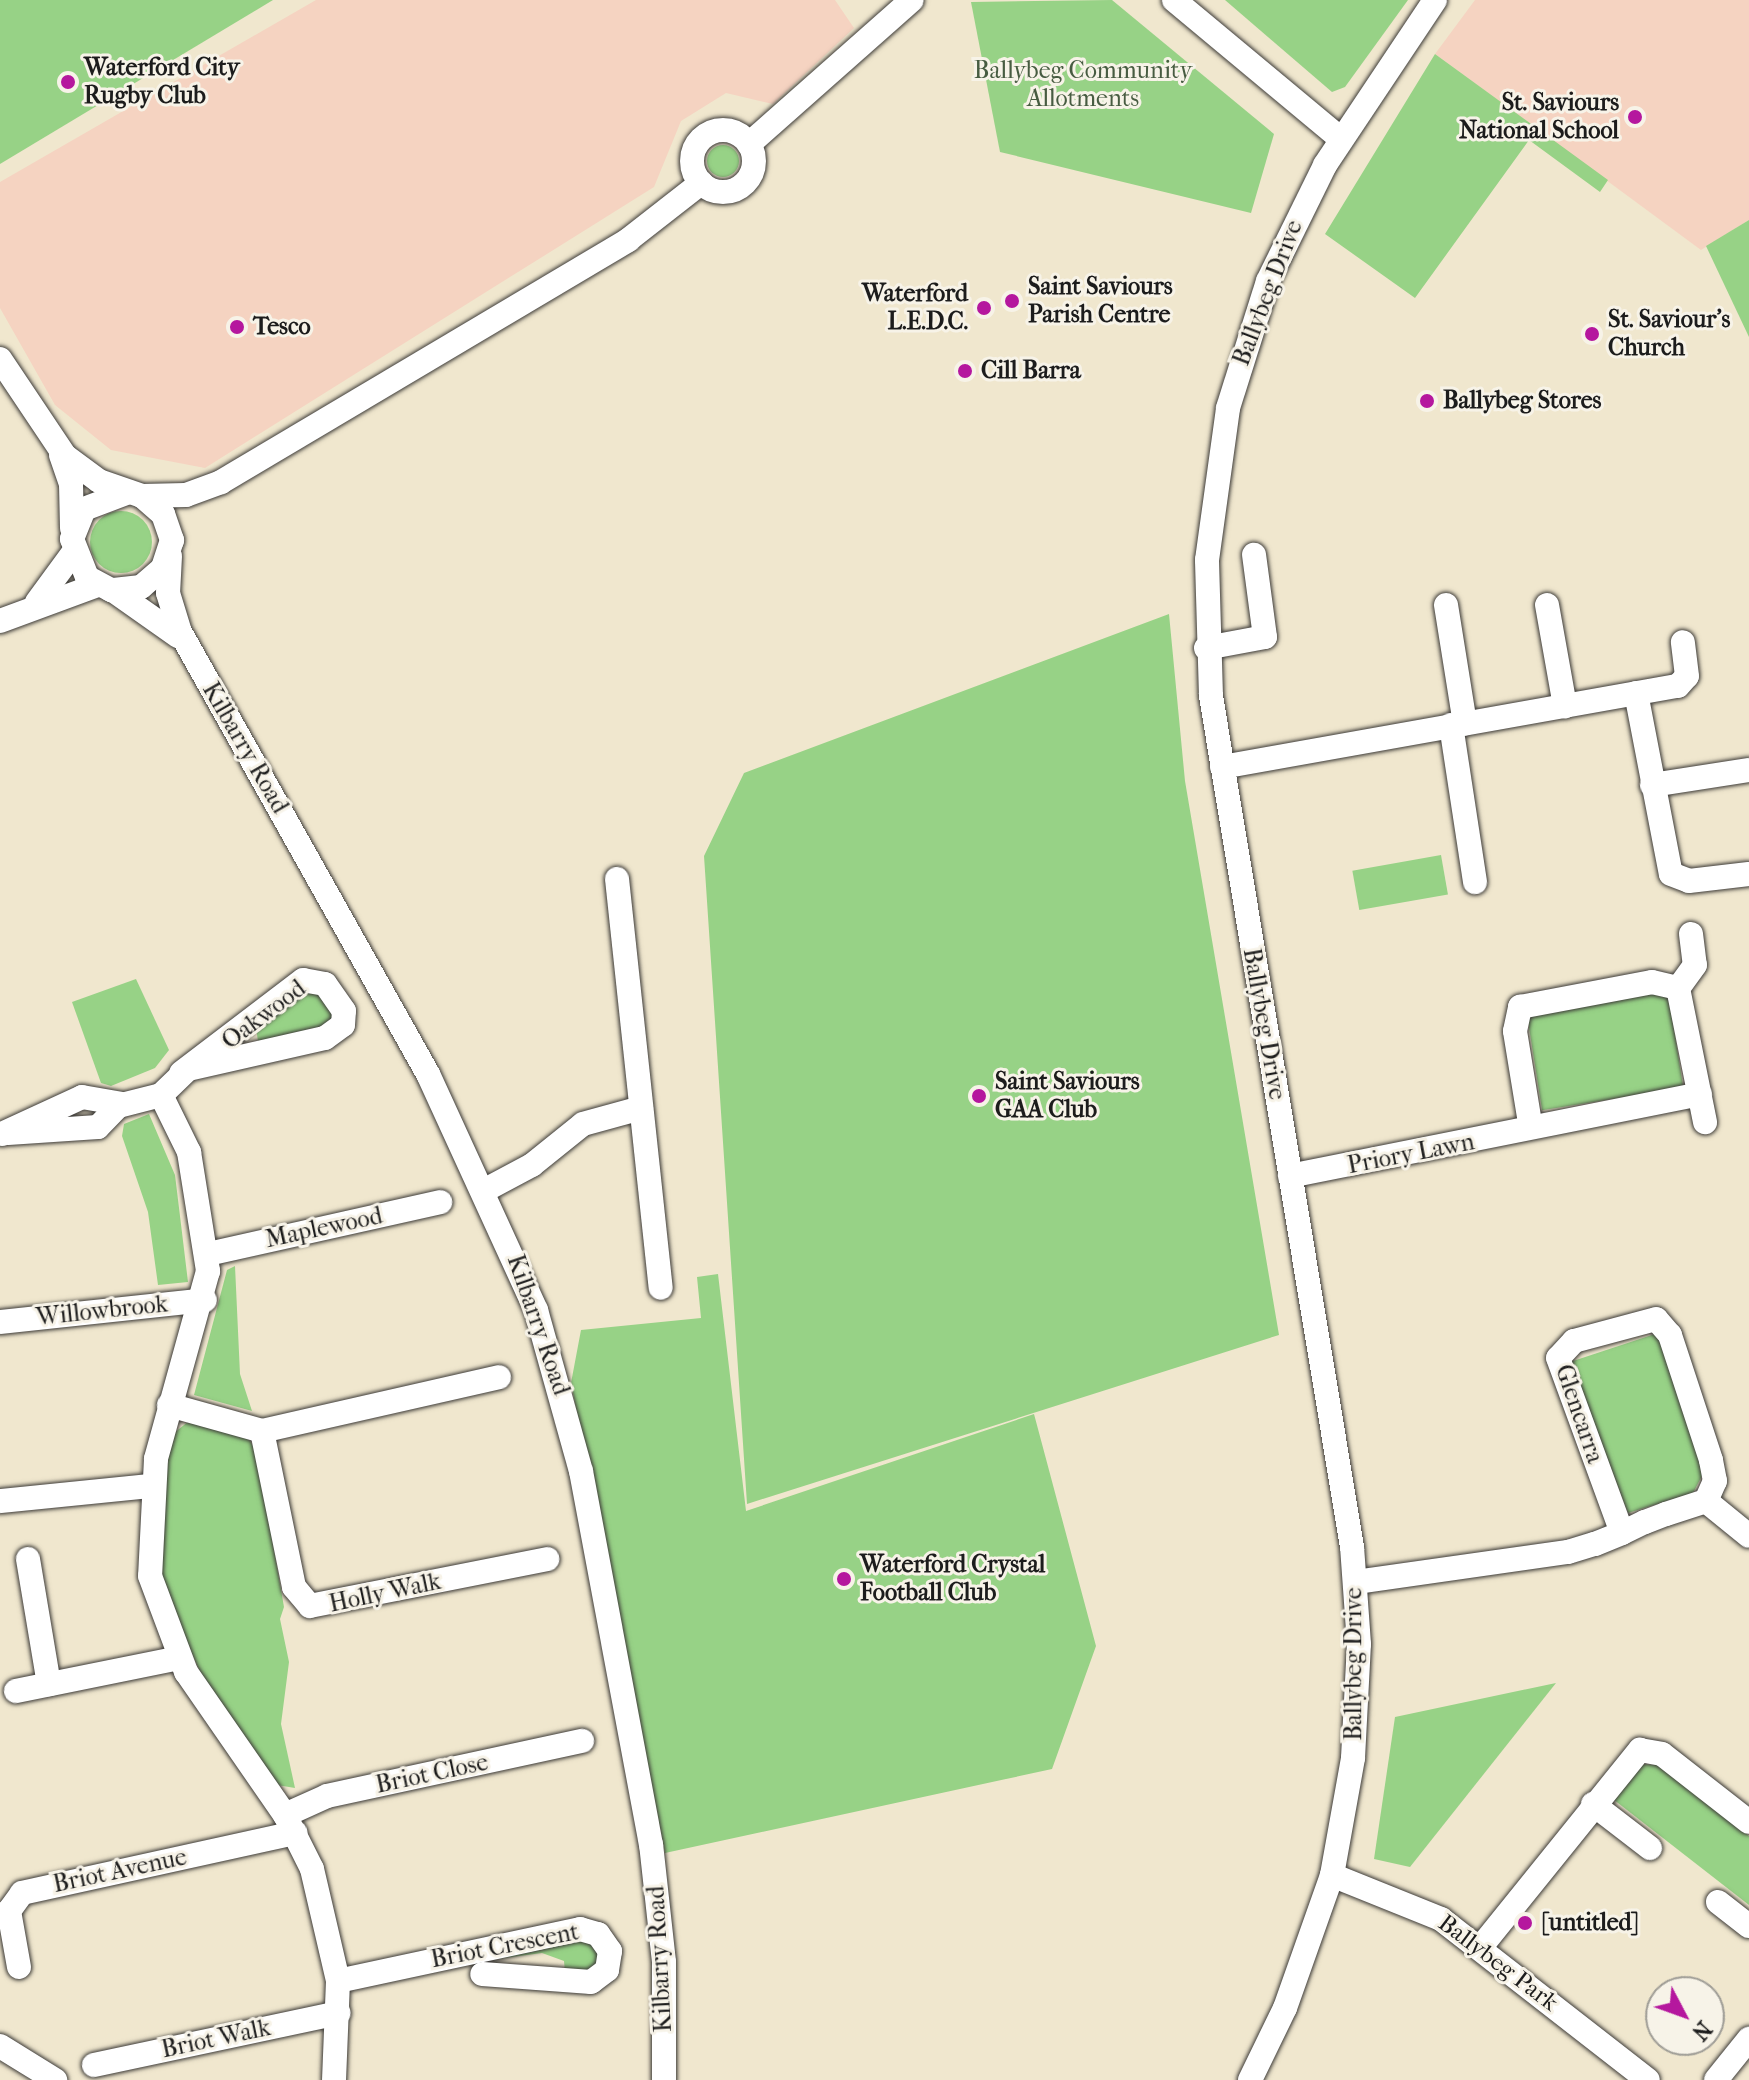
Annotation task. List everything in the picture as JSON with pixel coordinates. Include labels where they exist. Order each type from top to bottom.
[{"type":"street","points":[[749,144],[912,0]]},
{"type":"street","points":[[1174,0],[1341,139]]},
{"type":"street","name":"Ballybeg Drive","points":[[1250,2080],[1295,1983],[1332,1875],[1353,1758],[1356,1582],[1222,767],[1206,648],[1210,527],[1236,376],[1280,252],[1341,139],[1435,0]]},
{"type":"street","points":[[727,131],[749,144],[754,164],[738,188],[719,192],[701,183],[692,166],[702,139],[727,131]]},
{"type":"street","points":[[37,602],[72,546],[90,503],[135,494],[186,495],[221,482],[628,240],[701,183]]},
{"type":"street","points":[[0,359],[57,446],[85,473],[135,494],[163,514],[171,548]]},
{"type":"street","points":[[57,446],[71,484],[72,546],[104,588]]},
{"type":"street","points":[[0,621],[37,602],[104,588],[141,587],[221,482]]},
{"type":"street","name":"Kilbarry Road","points":[[171,548],[168,593],[185,643],[487,1189],[536,1310],[581,1471],[651,1844],[664,1962],[664,2080]]},
{"type":"street","points":[[1206,648],[1265,637],[1254,555]]},
{"type":"street","name":"Kilbarry Road","points":[[104,588],[151,610],[185,643]]},
{"type":"street","points":[[1446,605],[1475,882]]},
{"type":"street","points":[[1547,605],[1565,706]]},
{"type":"street","points":[[1222,767],[1684,683],[1683,642]]},
{"type":"street","points":[[1636,693],[1671,874],[1695,881],[1749,874]]},
{"type":"street","points":[[1652,785],[1749,770]]},
{"type":"street","points":[[617,879],[661,1288]]},
{"type":"street","points":[[1691,934],[1695,965],[1678,988],[1705,1122]]},
{"type":"street","name":"Oakwood","points":[[161,1095],[181,1073],[303,980],[325,984],[344,1011],[343,1025],[325,1038],[181,1073]]},
{"type":"street","points":[[1530,1123],[1515,1031],[1520,1007],[1652,982],[1678,988]]},
{"type":"street","name":"Priory Lawn","points":[[1290,1176],[1483,1141],[1530,1123],[1700,1094]]},
{"type":"street","points":[[4,1134],[98,1127],[122,1104],[161,1095],[189,1152],[208,1254],[205,1300],[169,1405],[150,1486],[150,1576],[179,1658],[290,1824],[322,1900],[338,1981],[334,2080]]},
{"type":"street","points":[[487,1189],[532,1165],[583,1124],[641,1108]]},
{"type":"street","name":"Maplewood","points":[[208,1254],[440,1202]]},
{"type":"street","name":"Willowbrook","points":[[0,1322],[205,1300]]},
{"type":"street","name":"Glencarra","points":[[1622,1533],[1558,1366],[1559,1353],[1574,1341],[1649,1319],[1666,1327],[1711,1460],[1715,1481],[1706,1501]]},
{"type":"street","points":[[169,1405],[262,1431],[499,1377]]},
{"type":"street","name":"Holly Walk","points":[[262,1431],[294,1587],[310,1606],[547,1559]]},
{"type":"street","points":[[0,1501],[150,1486]]},
{"type":"street","points":[[1356,1582],[1568,1552],[1706,1501],[1749,1536]]},
{"type":"street","points":[[28,1559],[49,1684]]},
{"type":"street","points":[[16,1691],[179,1658]]},
{"type":"street","name":"Briot Close","points":[[290,1824],[318,1798],[582,1741]]},
{"type":"street","points":[[1480,1948],[1632,1757],[1648,1749],[1749,1822]]},
{"type":"street","points":[[1593,1804],[1650,1848]]},
{"type":"street","name":"Briot Avenue","points":[[19,1967],[6,1934],[11,1904],[27,1891],[290,1824]]},
{"type":"street","name":"Ballybeg Park","points":[[1332,1875],[1421,1907],[1480,1948],[1648,2080]]},
{"type":"street","points":[[1718,1902],[1749,1926]]},
{"type":"street","name":"Briot Crescent","points":[[338,1981],[580,1929],[595,1931],[610,1951],[607,1970],[591,1982],[482,1974]]},
{"type":"street","name":"Briot Walk","points":[[94,2065],[339,2013]]},
{"type":"street","points":[[1716,2080],[1749,2039]]},
{"type":"street","points":[[0,2046],[55,2080]]},
{"type":"shaded area","points":[[316,0],[835,0],[854,28],[773,104],[726,93],[681,121],[654,187],[205,468],[111,450],[55,405],[0,308],[0,182]]},
{"type":"shaded area","name":"St. Saviours National School","points":[[1475,0],[1749,0],[1749,220],[1701,250],[1435,54]]},
{"type":"green space","name":"Waterford City Rugby Club","points":[[0,0],[273,0],[0,164]]},
{"type":"green space","name":"Ballybeg Community Allotments","points":[[1112,0],[1274,134],[1251,213],[1000,152],[971,2]]},
{"type":"green space","points":[[1225,0],[1408,0],[1345,87],[1332,92]]},
{"type":"green space","points":[[1435,54],[1608,180],[1600,192],[1529,140],[1415,298],[1325,234]]},
{"type":"green space","points":[[723,145],[734,150],[739,161],[734,172],[723,177],[712,172],[707,161],[712,150]]},
{"type":"green space","points":[[1749,220],[1749,337],[1706,246]]},
{"type":"green space","points":[[115,511],[127,511],[143,520],[150,530],[150,554],[143,564],[127,573],[115,573],[95,559],[90,548],[90,536],[104,516]]},
{"type":"green space","name":"Saint Saviours GAA Club","points":[[1169,614],[1185,781],[1279,1335],[747,1504],[704,856],[744,773]]},
{"type":"green space","points":[[1441,855],[1448,894],[1359,910],[1352,871]]},
{"type":"green space","points":[[136,979],[169,1050],[155,1068],[111,1086],[101,1083],[72,1002]]},
{"type":"green space","points":[[319,989],[336,1013],[328,1027],[258,1041],[256,1028],[304,990]]},
{"type":"green space","points":[[1668,991],[1683,1088],[1542,1110],[1527,1013]]},
{"type":"green space","points":[[149,1114],[175,1175],[188,1282],[158,1285],[148,1212],[122,1136],[124,1124]]},
{"type":"green space","points":[[235,1266],[240,1374],[252,1411],[194,1395],[227,1270]]},
{"type":"green space","name":"Waterford Crystal Football Club","points":[[718,1274],[746,1511],[1034,1414],[1096,1646],[1052,1769],[665,1853],[571,1383],[581,1330],[701,1318],[697,1277]]},
{"type":"green space","points":[[1661,1332],[1705,1470],[1693,1493],[1628,1513],[1570,1362]]},
{"type":"green space","points":[[189,1421],[248,1438],[257,1452],[284,1607],[280,1619],[289,1662],[281,1724],[295,1788],[277,1785],[202,1676],[161,1584],[165,1471],[174,1433]]},
{"type":"green space","points":[[1556,1683],[1410,1867],[1374,1859],[1395,1717]]},
{"type":"green space","points":[[1635,1764],[1659,1765],[1749,1836],[1749,1905],[1609,1796]]},
{"type":"green space","points":[[586,1937],[601,1950],[597,1970],[565,1973],[564,1961],[542,1953],[483,1961]]},
{"type":"place","name":"Waterford City Rugby Club","points":[[68,82]]},
{"type":"place","name":"St. Saviours National School","points":[[1635,117]]},
{"type":"place","name":"Saint Saviours Parish Centre","points":[[1012,301]]},
{"type":"place","name":"Waterford L.E.D.C.","points":[[984,308]]},
{"type":"place","name":"Tesco","points":[[237,327]]},
{"type":"place","name":"St. Saviour's Church","points":[[1592,334]]},
{"type":"place","name":"Cill Barra","points":[[965,371]]},
{"type":"place","name":"Ballybeg Stores","points":[[1427,401]]},
{"type":"place","name":"Saint Saviours GAA Club","points":[[979,1096]]},
{"type":"place","name":"Waterford Crystal Football Club","points":[[844,1579]]},
{"type":"place","name":"[untitled]","points":[[1525,1923]]}]
